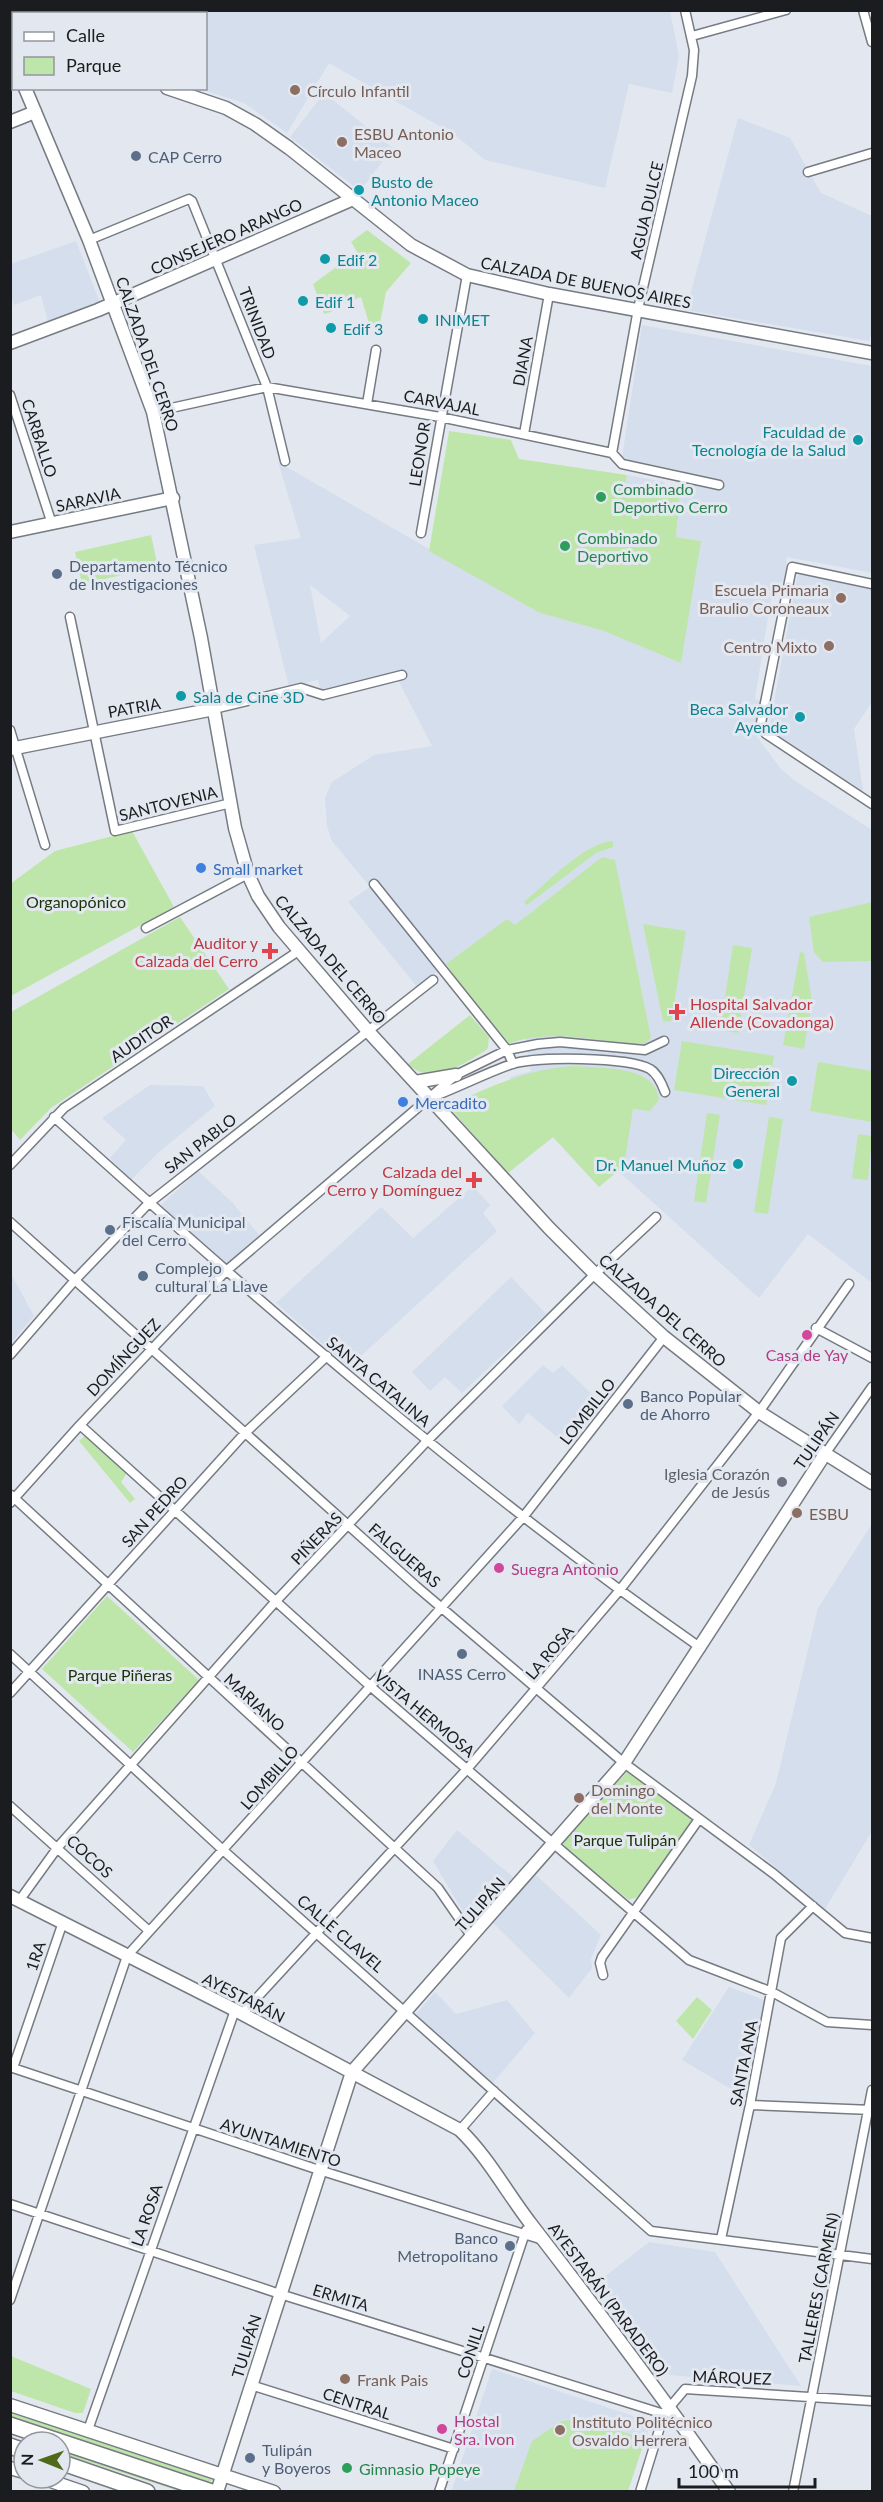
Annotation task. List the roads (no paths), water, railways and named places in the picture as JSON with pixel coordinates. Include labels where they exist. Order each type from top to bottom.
[{"type":"highway","points":[[10,2425],[212,2492]]},
{"type":"highway","points":[[72,2466],[147,2492]]},
{"type":"main road","name":"CALZADA DEL CERRO","points":[[27,90],[90,240],[153,412],[173,498],[231,803],[248,874],[265,908],[367,1030],[595,1274],[664,1337],[759,1412],[873,1483]]},
{"type":"main road","name":"CALZADA DE BUENOS AIRES","points":[[172,90],[226,108],[255,124],[411,245],[467,275],[549,294],[873,353]]},
{"type":"main road","points":[[10,122],[35,112]]},
{"type":"main road","name":"CONSEJERO ARANGO","points":[[10,343],[114,303],[353,199]]},
{"type":"main road","name":"SARAVIA","points":[[10,532],[173,498]]},
{"type":"main road","name":"PATRIA","points":[[13,748],[214,710]]},
{"type":"main road","points":[[415,1082],[456,1075]]},
{"type":"main road","name":"TULIPÁN","points":[[217,2492],[318,2170],[352,2072],[624,1763],[701,1648],[825,1454]]},
{"type":"main road","name":"AYESTARÁN","points":[[15,1899],[238,2012],[460,2130]]},
{"type":"main road","name":"AYESTARÁN (PARADERO)","points":[[460,2130],[473,2142],[528,2221],[729,2492]]},
{"type":"main road","points":[[10,2405],[274,2492]]},
{"type":"street","name":"AGUA DULCE","points":[[612,453],[638,309],[692,76],[694,50],[685,10]]},
{"type":"street","points":[[692,36],[786,10]]},
{"type":"street","points":[[863,10],[873,42]]},
{"type":"street","points":[[808,172],[873,153]]},
{"type":"street","name":"TRINIDAD","points":[[90,240],[191,200],[217,258],[267,387],[285,461]]},
{"type":"street","name":"LEONOR","points":[[421,533],[467,275]]},
{"type":"street","name":"DIANA","points":[[524,434],[549,294]]},
{"type":"street","points":[[367,404],[376,350]]},
{"type":"street","name":"CARVAJAL","points":[[153,412],[267,387],[441,417],[612,453],[622,464],[719,485]]},
{"type":"street","name":"CARBALLO","points":[[10,395],[52,524]]},
{"type":"street","points":[[873,584],[792,567],[761,723],[765,732],[873,804]]},
{"type":"street","name":"SANTOVENIA","points":[[70,617],[115,831],[231,803]]},
{"type":"street","name":"PATRIA","points":[[214,710],[301,688],[323,695],[402,675]]},
{"type":"street","points":[[10,730],[13,748],[45,845]]},
{"type":"street","points":[[146,928],[248,874]]},
{"type":"street","points":[[374,884],[507,1050],[513,1064]]},
{"type":"street","name":"AUDITOR","points":[[10,1165],[54,1117],[130,1063],[300,950]]},
{"type":"street","name":"SAN PABLO","points":[[10,1355],[75,1280],[149,1203],[433,980]]},
{"type":"street","name":"DOMÍNGUEZ","points":[[12,1498],[226,1271],[456,1075],[507,1050],[560,1042],[645,1050],[664,1041]]},
{"type":"street","name":"DOMÍNGUEZ","points":[[429,1098],[513,1064],[579,1058],[645,1068],[654,1073],[665,1092]]},
{"type":"street","name":"SANTA CATALINA","points":[[54,1117],[226,1271],[427,1441],[620,1591],[701,1648]]},
{"type":"street","name":"PIÑERAS","points":[[15,1899],[58,1847],[276,1601],[427,1441],[595,1274],[656,1217]]},
{"type":"street","name":"FALGUERAS","points":[[10,1222],[349,1526],[624,1763],[796,1891],[845,1933],[873,1938]]},
{"type":"street","name":"LA ROSA","points":[[88,2430],[192,2128],[238,2012],[317,1931],[468,1768],[620,1591],[759,1412],[849,1284]]},
{"type":"street","points":[[816,1328],[873,1358]]},
{"type":"street","name":"LOMBILLO","points":[[10,2300],[79,2091],[127,1956],[148,1930],[224,1851],[524,1516],[664,1337]]},
{"type":"street","name":"SAN PEDRO","points":[[10,1693],[245,1433],[327,1356]]},
{"type":"street","name":"TULIPÁN","points":[[825,1454],[873,1387]]},
{"type":"street","name":"VISTA HERMOSA","points":[[80,1425],[370,1686],[689,1960],[772,1992],[827,2022],[873,2025]]},
{"type":"street","name":"MARIANO","points":[[12,1498],[438,1888],[472,1937]]},
{"type":"street","name":"CALLE CLAVEL","points":[[10,1654],[224,1851],[654,2232],[721,2239]]},
{"type":"street","name":"COCOS","points":[[10,1806],[148,1930]]},
{"type":"street","points":[[603,1975],[600,1963],[602,1958],[699,1819]]},
{"type":"street","name":"SANTA ANA","points":[[721,2239],[750,2105],[781,1938],[813,1906]]},
{"type":"street","name":"1RA","points":[[12,2068],[63,1922]]},
{"type":"street","name":"AYUNTAMIENTO","points":[[12,2068],[318,2170],[543,2240]]},
{"type":"street","points":[[460,2130],[494,2091]]},
{"type":"street","name":"TALLERES (CARMEN)","points":[[793,2492],[873,2091]]},
{"type":"street","points":[[750,2105],[870,2110]]},
{"type":"street","name":"ERMITA","points":[[10,2204],[280,2294],[483,2357],[667,2410]]},
{"type":"street","name":"CONILL","points":[[439,2492],[528,2221]]},
{"type":"street","points":[[721,2239],[873,2259]]},
{"type":"street","name":"CENTRAL","points":[[251,2385],[454,2449]]},
{"type":"street","name":"MÁRQUEZ","points":[[667,2410],[685,2389],[873,2401]]},
{"type":"street","points":[[640,2492],[667,2410]]},
{"type":"place","name":"Círculo Infantil","points":[[295,90]]},
{"type":"place","name":"ESBU Antonio Maceo","points":[[342,142]]},
{"type":"place","name":"CAP Cerro","points":[[136,156]]},
{"type":"place","name":"Busto de Antonio Maceo","points":[[359,190]]},
{"type":"place","name":"Edif 2","points":[[325,259]]},
{"type":"place","name":"Edif 1","points":[[303,301]]},
{"type":"place","name":"INIMET","points":[[423,319]]},
{"type":"place","name":"Edif 3","points":[[331,328]]},
{"type":"place","name":"Faculdad de Tecnología de la Salud","points":[[858,440]]},
{"type":"place","name":"Combinado Deportivo Cerro","points":[[601,497]]},
{"type":"place","name":"Combinado Deportivo","points":[[565,546]]},
{"type":"place","name":"Departamento Técnico de Investigaciones","points":[[57,574]]},
{"type":"place","name":"Escuela Primaria Braulio Coroneaux","points":[[841,598]]},
{"type":"place","name":"Centro Mixto","points":[[829,646]]},
{"type":"place","name":"Sala de Cine 3D","points":[[181,696]]},
{"type":"place","name":"Beca Salvador Ayende","points":[[800,717]]},
{"type":"place","name":"Small market","points":[[201,868]]},
{"type":"place","name":"Auditor y Calzada del Cerro","points":[[270,951]]},
{"type":"place","name":"Hospital Salvador Allende (Covadonga)","points":[[677,1012]]},
{"type":"place","name":"Dirección General","points":[[792,1081]]},
{"type":"place","name":"Mercadito","points":[[403,1102]]},
{"type":"place","name":"Dr. Manuel Muñoz","points":[[738,1164]]},
{"type":"place","name":"Calzada del Cerro y Domínguez","points":[[474,1180]]},
{"type":"place","name":"Fiscalía Municipal del Cerro","points":[[110,1230]]},
{"type":"place","name":"Complejo cultural La Llave","points":[[143,1276]]},
{"type":"place","name":"Casa de Yay","points":[[807,1335]]},
{"type":"place","name":"Banco Popular de Ahorro","points":[[628,1404]]},
{"type":"place","name":"Iglesia Corazón de Jesús","points":[[782,1482]]},
{"type":"place","name":"ESBU","points":[[797,1513]]},
{"type":"place","name":"Suegra Antonio","points":[[499,1568]]},
{"type":"place","name":"INASS Cerro","points":[[462,1654]]},
{"type":"place","name":"Domingo del Monte","points":[[579,1798]]},
{"type":"place","name":"Banco Metropolitano","points":[[510,2246]]},
{"type":"place","name":"Frank Pais","points":[[345,2379]]},
{"type":"place","name":"Hostal Sra. Ivon","points":[[442,2429]]},
{"type":"place","name":"Instituto Politécnico Osvaldo Herrera","points":[[560,2430]]},
{"type":"place","name":"Tulipán y Boyeros","points":[[250,2458]]},
{"type":"place","name":"Gimnasio Popeye","points":[[347,2468]]},
{"type":"park label","name":"Organopónico","points":[[76,901]]},
{"type":"park label","name":"Parque Piñeras","points":[[120,1674]]},
{"type":"park label","name":"Parque Tulipán","points":[[625,1839]]}]
